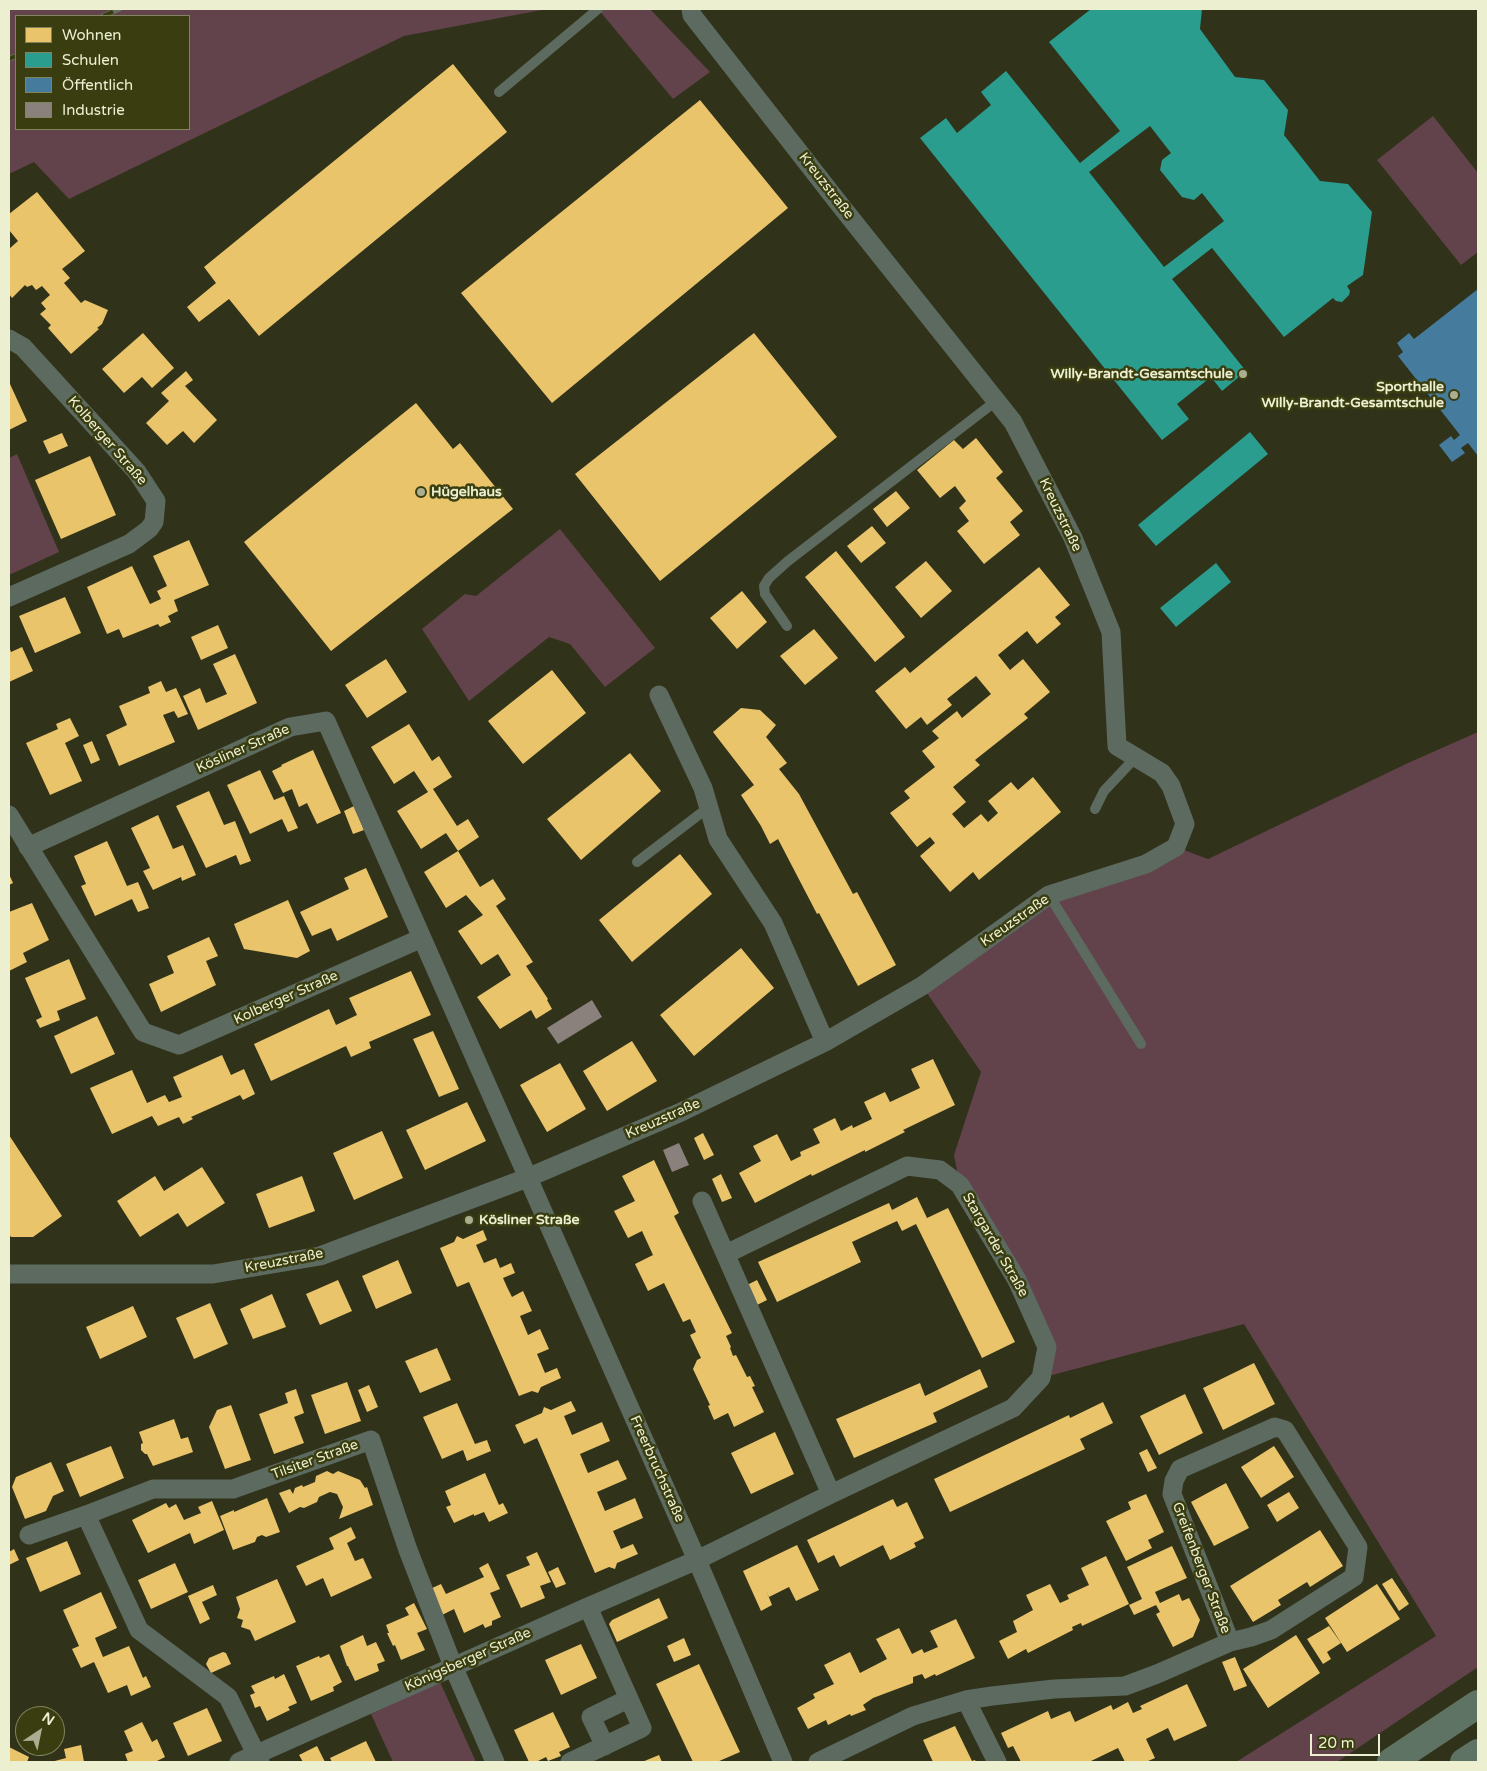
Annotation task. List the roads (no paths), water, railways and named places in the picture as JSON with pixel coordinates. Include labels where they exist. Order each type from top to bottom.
[{"type":"main road","points":[[1391,1762],[1478,1704]]},
{"type":"main road","points":[[1464,1762],[1478,1753]]},
{"type":"street","name":"Kreuzstraße","points":[[11,1270],[213,1274],[320,1256],[528,1178],[679,1113],[824,1042],[922,986],[1049,895],[1146,864],[1176,847],[1185,824],[1171,786],[1162,773],[1117,746],[1111,632],[1073,538],[1013,422],[686,11]]},
{"type":"street","name":"Kolberger Straße","points":[[9,339],[23,347],[137,472],[156,501],[154,522],[149,529],[129,544],[9,597]]},
{"type":"street","points":[[659,695],[703,788],[718,839],[773,923],[824,1042]]},
{"type":"street","name":"Kösliner Straße","points":[[28,846],[290,727],[326,720],[422,938]]},
{"type":"street","name":"Kolberger Straße","points":[[9,815],[143,1032],[179,1045],[422,938]]},
{"type":"street","points":[[422,938],[528,1178]]},
{"type":"street","name":"Stargarder Straße","points":[[697,1560],[1013,1408],[1041,1378],[1047,1346],[1017,1280],[960,1184],[940,1170],[907,1166],[726,1254]]},
{"type":"street","name":"Freerbruchstraße","points":[[528,1178],[697,1560],[783,1762]]},
{"type":"street","points":[[702,1201],[831,1494]]},
{"type":"street","name":"Greifenberger Straße","points":[[818,1762],[913,1716],[966,1700],[1054,1689],[1124,1686],[1173,1668],[1230,1642],[1271,1630],[1354,1577],[1358,1547],[1285,1430],[1274,1427],[1180,1469],[1174,1480],[1172,1494],[1230,1642]]},
{"type":"street","name":"Tilsiter Straße","points":[[29,1535],[153,1489],[233,1489],[371,1440],[408,1550],[453,1666]]},
{"type":"street","points":[[86,1515],[139,1630],[228,1698],[258,1758]]},
{"type":"street","name":"Königsberger Straße","points":[[239,1762],[258,1758],[453,1666],[697,1560]]},
{"type":"street","points":[[570,1762],[642,1728],[588,1607]]},
{"type":"street","points":[[453,1666],[495,1762]]},
{"type":"street","points":[[605,1746],[590,1717],[628,1699]]},
{"type":"street","points":[[966,1700],[997,1762]]},
{"type":"lane","points":[[499,92],[598,9]]},
{"type":"lane","points":[[787,626],[765,594],[764,586],[769,578],[788,561],[996,401]]},
{"type":"lane","points":[[1096,809],[1104,791],[1135,758]]},
{"type":"lane","points":[[637,862],[709,806]]},
{"type":"lane","points":[[1049,895],[1141,1044]]},
{"type":"railway","points":[[105,15],[119,9]]},
{"type":"railway","points":[[9,59],[15,56]]},
{"type":"place","name":"Willy-Brandt-Gesamtschule","points":[[1243,374]]},
{"type":"place","name":"Sporthalle Willy-Brandt-Gesamtschule","points":[[1454,395]]},
{"type":"place","name":"Hügelhaus","points":[[421,492]]},
{"type":"place","name":"Kösliner Straße","points":[[469,1220]]}]
